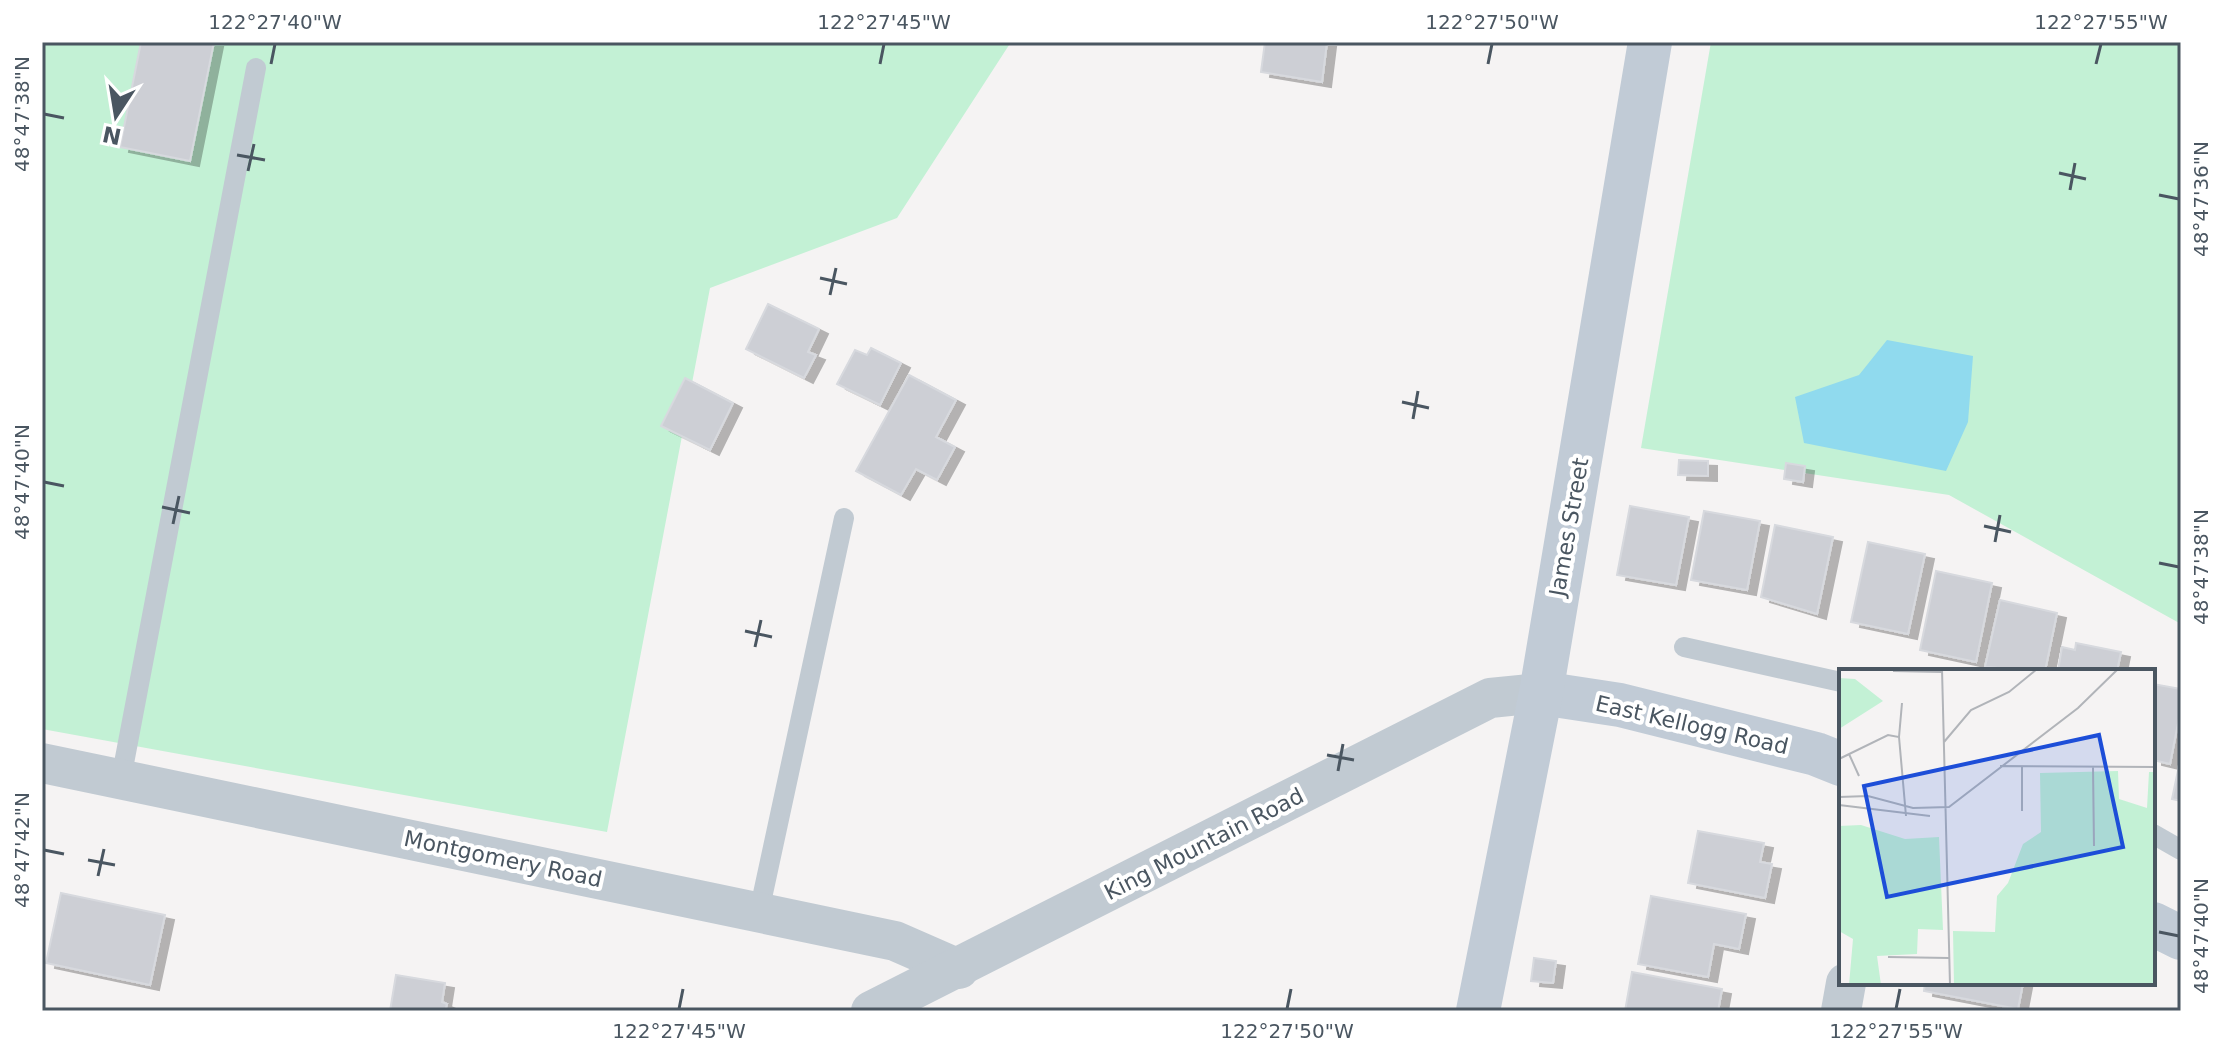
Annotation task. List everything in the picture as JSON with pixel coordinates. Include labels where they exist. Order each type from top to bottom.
[{"type":"street","name":"James Street","points":[[1478,1011],[1541,693],[1650,42]]},
{"type":"street","name":"East Kellogg Road","points":[[1541,693],[1620,705],[1816,754],[1839,763]]},
{"type":"street","name":"King Mountain Road","points":[[871,1011],[1490,698],[1541,693]]},
{"type":"street","name":"Montgomery Road","points":[[42,763],[895,941],[959,969]]},
{"type":"street","points":[[2155,925],[2181,938]]},
{"type":"street","points":[[1841,1011],[1846,985]]},
{"type":"lane","points":[[121,779],[256,68]]},
{"type":"lane","points":[[759,912],[844,518]]},
{"type":"lane","points":[[1684,647],[1839,682]]},
{"type":"lane","points":[[2155,835],[2181,850]]},
{"type":"green space","points":[[42,42],[1011,42],[897,218],[710,288],[607,832],[42,729]]},
{"type":"green space","points":[[1711,42],[2181,42],[2181,624],[1949,495],[1641,448]]},
{"type":"water","points":[[1887,340],[1973,356],[1968,422],[1946,471],[1804,443],[1795,397],[1859,375]]},
{"type":"building","points":[[141,42],[214,42],[190,161],[120,147]]},
{"type":"building","points":[[1265,42],[1327,42],[1322,82],[1261,72]]},
{"type":"building","points":[[768,304],[819,329],[808,352],[816,355],[804,378],[746,349]]},
{"type":"building","points":[[871,348],[901,363],[880,405],[837,384],[855,350],[867,355]]},
{"type":"building","points":[[909,375],[956,400],[936,437],[955,447],[937,480],[916,469],[901,495],[856,471]]},
{"type":"building","points":[[685,378],[733,403],[710,450],[661,426]]},
{"type":"building","points":[[1679,460],[1708,461],[1708,476],[1678,475]]},
{"type":"building","points":[[1786,463],[1805,466],[1803,482],[1784,479]]},
{"type":"building","points":[[1630,506],[1689,517],[1676,585],[1617,575]]},
{"type":"building","points":[[1704,511],[1760,521],[1747,590],[1691,580]]},
{"type":"building","points":[[1775,525],[1833,537],[1817,614],[1761,597]]},
{"type":"building","points":[[1868,542],[1925,554],[1908,634],[1851,622]]},
{"type":"building","points":[[1936,571],[1992,583],[1976,662],[1920,650]]},
{"type":"building","points":[[2000,600],[2057,613],[2045,669],[1985,667]]},
{"type":"building","points":[[2076,643],[2121,652],[2117,669],[2058,669],[2062,647],[2075,650]]},
{"type":"building","points":[[2155,684],[2181,689],[2181,708],[2170,764],[2155,760]]},
{"type":"building","points":[[2181,756],[2181,801],[2172,799]]},
{"type":"building","points":[[1698,831],[1764,843],[1760,862],[1772,864],[1765,898],[1688,883]]},
{"type":"building","points":[[61,893],[165,915],[150,985],[46,963]]},
{"type":"building","points":[[1651,896],[1746,914],[1739,949],[1714,944],[1708,977],[1638,964]]},
{"type":"building","points":[[1534,958],[1556,961],[1553,983],[1531,981]]},
{"type":"building","points":[[1632,972],[1722,989],[1718,1011],[1625,1011]]},
{"type":"building","points":[[396,975],[445,983],[442,1002],[447,1004],[445,1011],[390,1011]]},
{"type":"building","points":[[1925,985],[2023,985],[2018,1009],[1924,991]]}]
